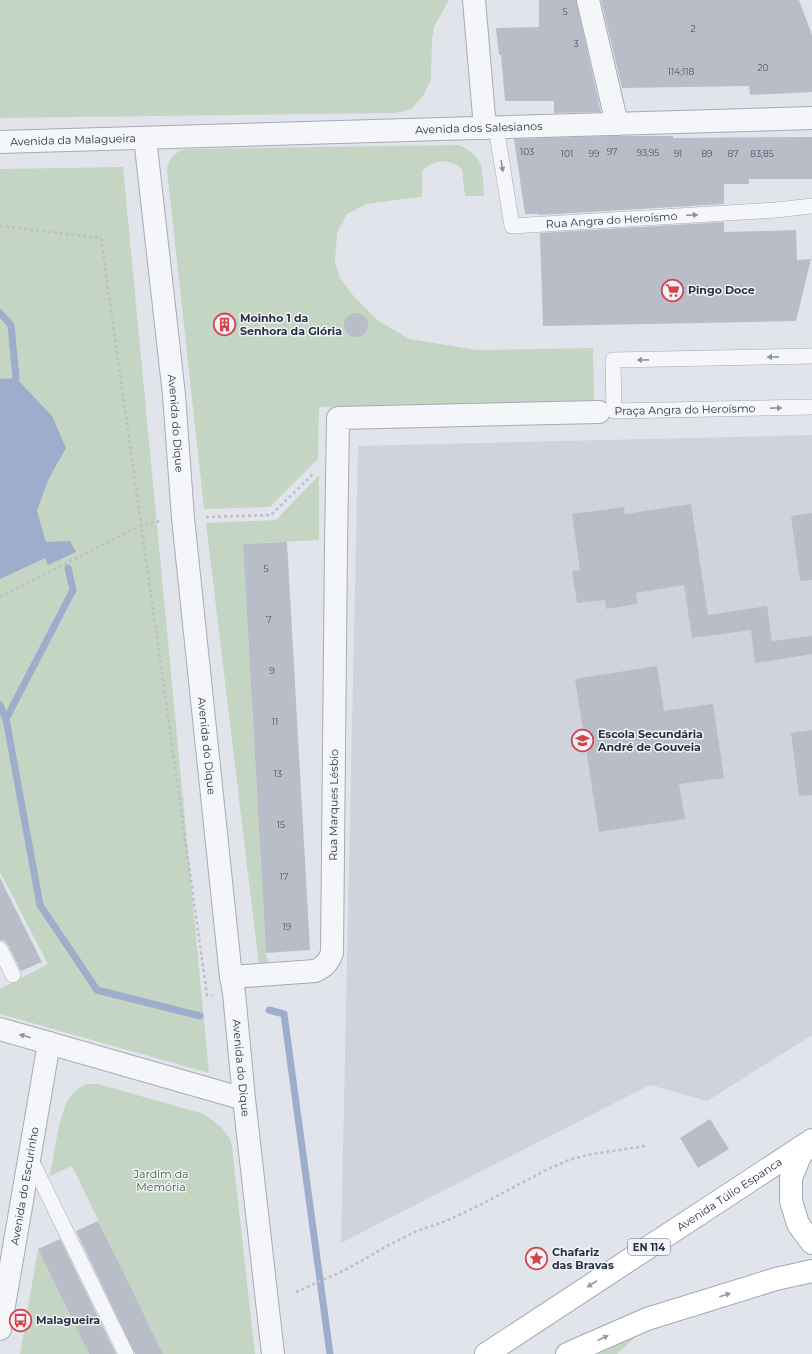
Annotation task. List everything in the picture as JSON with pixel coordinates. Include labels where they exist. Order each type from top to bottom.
[{"type":"main road","name":"Avenida Túlio Espanca","points":[[812,1141],[800,1156],[791,1178],[791,1201],[798,1224],[812,1242]]},
{"type":"main road","name":"Avenida Túlio Espanca","points":[[486,1354],[812,1141]]},
{"type":"main road","points":[[567,1354],[647,1319],[776,1279],[812,1271]]},
{"type":"street","points":[[474,0],[490,128]]},
{"type":"street","points":[[588,0],[616,124]]},
{"type":"street","name":"Avenida dos Salesianos","points":[[146,138],[812,118]]},
{"type":"street","name":"Avenida da Malagueira","points":[[0,142],[146,138]]},
{"type":"street","name":"Avenida do Dique","points":[[146,138],[174,395],[183,518],[244,1099],[273,1354]]},
{"type":"street","name":"Rua Marques Lésbio","points":[[231,977],[315,971],[323,967],[329,961],[332,953],[338,418],[600,412]]},
{"type":"street","points":[[0,1029],[244,1099]]},
{"type":"street","name":"Avenida do Escurinho","points":[[0,1329],[49,1044]]},
{"type":"lane","name":"Rua Angra do Heroísmo","points":[[490,128],[512,226],[776,210],[812,206]]},
{"type":"lane","name":"Praça Angra do Heroísmo","points":[[812,356],[613,360],[614,411],[812,407]]},
{"type":"lane","points":[[0,949],[13,976]]},
{"type":"lane","points":[[30,1158],[126,1354]]},
{"type":"path","points":[[0,226],[101,238],[207,995]]},
{"type":"path","points":[[201,517],[270,515],[320,466],[337,466]]},
{"type":"path","points":[[0,597],[142,525],[166,520]]},
{"type":"path","points":[[296,1292],[345,1270],[388,1245],[417,1231],[446,1221],[518,1186],[546,1170],[569,1160],[587,1155],[645,1146]]},
{"type":"shaded area","name":"Escola Secundária André de Gouveia","points":[[812,435],[812,1035],[707,1101],[650,1085],[341,1243],[358,446]]},
{"type":"green space","points":[[0,0],[449,0],[434,27],[432,40],[431,80],[423,96],[411,109],[396,113],[0,118]]},
{"type":"green space","points":[[459,145],[474,155],[481,165],[484,196],[465,196],[462,169],[457,165],[442,161],[432,164],[422,171],[422,197],[367,204],[347,214],[337,233],[335,263],[340,278],[352,294],[377,320],[409,339],[478,350],[593,348],[594,403],[319,407],[318,459],[270,507],[204,509],[167,170],[171,159],[175,154],[185,149]]},
{"type":"green space","points":[[123,167],[209,1073],[0,1014],[0,989],[48,964],[0,872],[0,169]]},
{"type":"green space","points":[[319,475],[319,540],[243,544],[266,953],[269,965],[259,966],[206,523],[276,520]]},
{"type":"green space","name":"Jardim da Memória","points":[[88,1084],[98,1084],[204,1114],[221,1127],[230,1139],[255,1354],[163,1354],[72,1166],[50,1176],[64,1110],[73,1093]]},
{"type":"green space","points":[[38,1249],[89,1354],[20,1354]]},
{"type":"green space","points":[[642,1331],[617,1354],[594,1354]]},
{"type":"water","points":[[16,378],[52,416],[66,448],[48,480],[37,511],[46,542],[70,541],[76,552],[48,565],[45,558],[0,579],[0,379]]},
{"type":"building","points":[[539,0],[576,0],[601,112],[554,113],[554,101],[505,101],[501,55],[499,55],[496,28],[539,27]]},
{"type":"building","points":[[601,0],[799,0],[812,35],[812,92],[750,95],[749,86],[622,88]]},
{"type":"building","points":[[673,136],[673,138],[812,137],[812,179],[749,179],[749,184],[724,184],[724,204],[539,215],[525,214],[514,139]]},
{"type":"building","name":"Pingo Doce","points":[[724,222],[724,232],[796,230],[797,260],[811,259],[796,321],[543,326],[540,233]]},
{"type":"building","name":"Moinho 1 da Senhora da Glória","points":[[225,312],[230,313],[236,319],[236,329],[230,335],[225,336],[220,335],[214,329],[213,324],[214,319],[220,313]]},
{"type":"building","points":[[356,313],[361,314],[367,320],[367,330],[361,336],[356,337],[351,336],[345,330],[344,325],[345,320],[351,314]]},
{"type":"building","points":[[691,504],[708,615],[767,606],[772,641],[812,636],[812,654],[755,663],[751,630],[692,638],[684,585],[636,593],[637,604],[606,609],[605,600],[577,603],[572,571],[580,570],[572,514],[624,507],[625,514]]},
{"type":"building","points":[[812,513],[812,580],[800,581],[791,516]]},
{"type":"building","points":[[287,542],[310,950],[266,953],[243,544]]},
{"type":"building","points":[[657,666],[664,711],[713,704],[724,778],[679,784],[685,819],[599,832],[575,679]]},
{"type":"building","points":[[812,730],[812,795],[799,796],[791,733]]},
{"type":"building","points":[[0,878],[42,962],[21,971],[8,945],[5,941],[0,940]]},
{"type":"building","points":[[710,1119],[729,1149],[698,1168],[680,1138]]},
{"type":"building","points":[[98,1221],[163,1354],[135,1354],[76,1231]]},
{"type":"building","points":[[60,1239],[116,1354],[89,1354],[38,1249]]},
{"type":"waterway","points":[[0,313],[11,325],[16,378],[13,388]]},
{"type":"waterway","points":[[6,719],[73,590],[68,568]]},
{"type":"waterway","points":[[0,705],[6,719],[40,905],[97,990],[200,1016]]},
{"type":"waterway","points":[[269,1010],[284,1014],[330,1354]]},
{"type":"place","name":"Pingo Doce","points":[[672,290]]},
{"type":"place","name":"Moinho 1 da Senhora da Glória","points":[[225,324]]},
{"type":"place","name":"Escola Secundária André de Gouveia","points":[[582,740]]},
{"type":"place","name":"Chafariz das Bravas","points":[[536,1258]]},
{"type":"place","name":"Malagueira","points":[[20,1320]]}]
